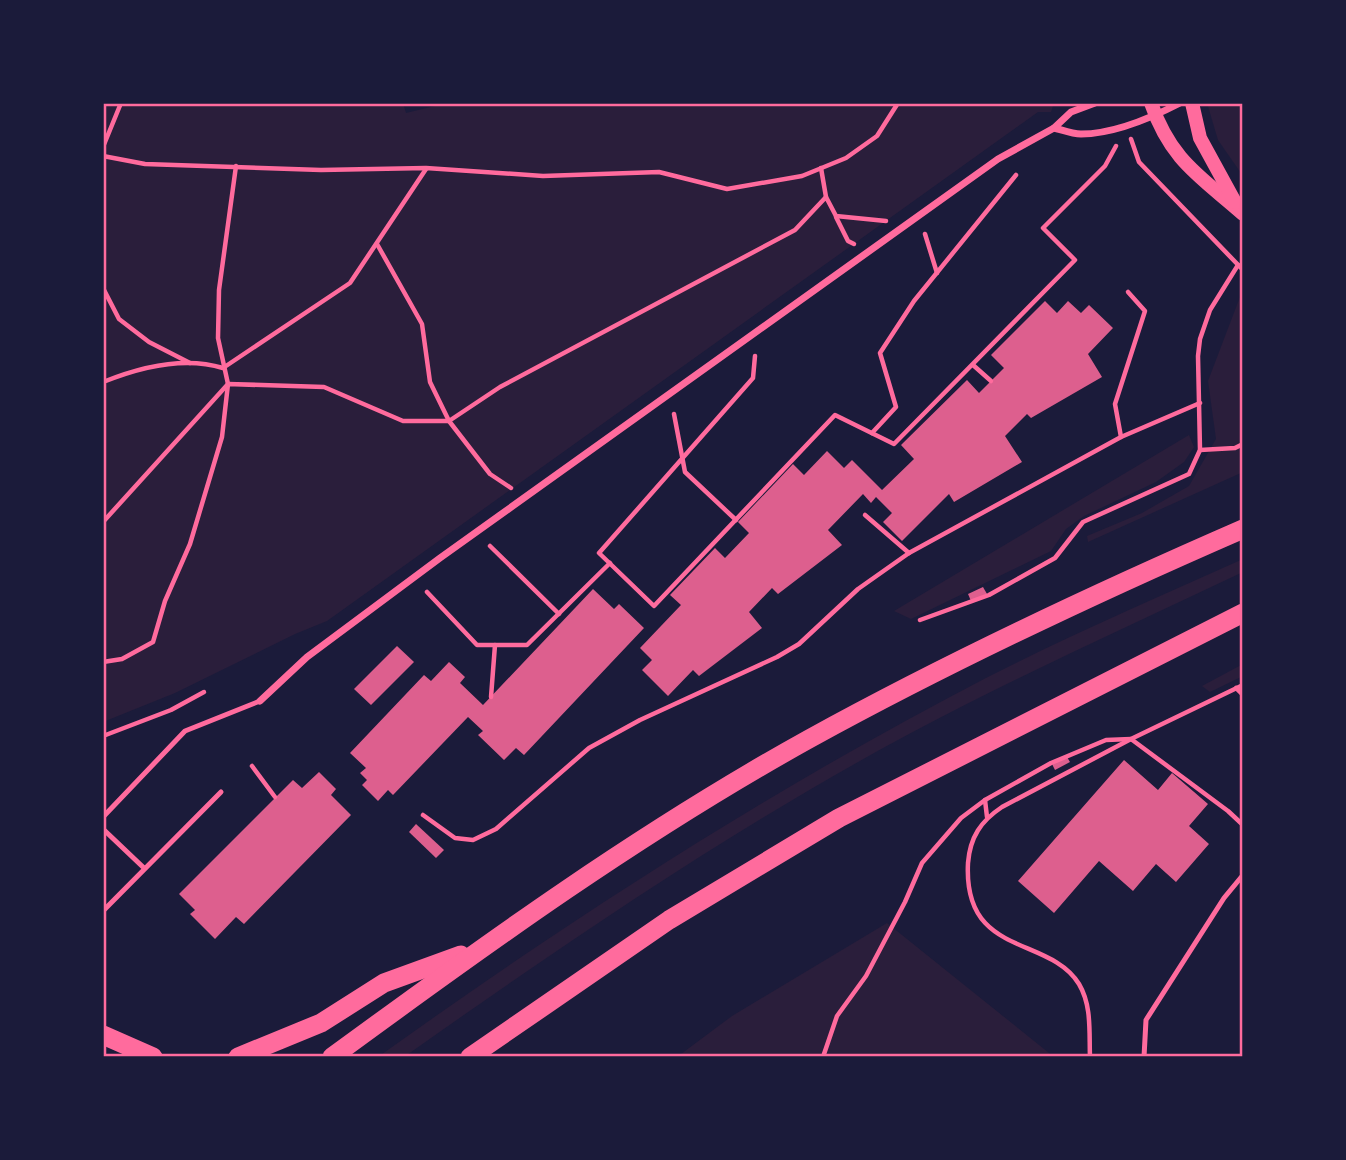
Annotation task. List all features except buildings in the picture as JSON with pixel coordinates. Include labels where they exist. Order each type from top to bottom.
[{"type":"highway","points":[[332,1057],[481,947],[624,850],[807,740],[969,654],[1243,529]]},
{"type":"highway","points":[[470,1057],[669,920],[839,818],[1243,613]]},
{"type":"highway","points":[[238,1057],[321,1023],[384,983],[481,947]]},
{"type":"highway","points":[[103,1035],[153,1057]]},
{"type":"main road","points":[[1192,103],[1200,138],[1242,213]]},
{"type":"main road","points":[[1153,109],[1165,138],[1185,166],[1242,213]]},
{"type":"street","points":[[260,701],[307,657],[998,159],[1054,128],[1070,112],[1095,103]]},
{"type":"street","points":[[1054,128],[1079,135],[1153,109],[1180,103]]},
{"type":"lane","points":[[103,817],[185,731],[260,701]]},
{"type":"lane","points":[[103,911],[221,792]]},
{"type":"lane","points":[[103,828],[144,868]]},
{"type":"lane","points":[[1144,1057],[1146,1020],[1224,898],[1243,874]]},
{"type":"path","points":[[103,147],[121,103]]},
{"type":"path","points":[[103,156],[145,164],[320,170],[426,169],[543,176],[659,172],[727,189],[802,176],[846,158],[877,136],[898,103]]},
{"type":"path","points":[[1131,141],[1139,162],[1243,270]]},
{"type":"path","points":[[755,356],[754,378],[599,553],[654,606],[835,415],[894,444],[1075,260],[1043,228],[1105,166],[1115,146]]},
{"type":"path","points":[[103,662],[122,659],[153,642],[165,601],[190,544],[222,437],[228,384],[218,338],[219,290],[236,166]]},
{"type":"path","points":[[821,168],[826,197],[848,242],[871,251]]},
{"type":"path","points":[[223,368],[350,283],[426,169]]},
{"type":"path","points":[[872,433],[896,407],[880,353],[937,273],[1016,175]]},
{"type":"path","points":[[826,197],[836,216],[911,222]]},
{"type":"path","points":[[103,522],[228,384],[324,387],[403,421],[449,421],[500,387],[795,230],[826,197]]},
{"type":"path","points":[[925,234],[937,273]]},
{"type":"path","points":[[377,244],[422,324],[430,382],[449,421],[490,474],[525,498]]},
{"type":"path","points":[[920,620],[989,595],[1055,558],[1083,522],[1188,474],[1200,450],[1200,339],[1210,310],[1238,265]]},
{"type":"path","points":[[103,288],[119,319],[149,342],[191,364]]},
{"type":"path","points":[[1121,437],[1115,404],[1146,311],[1128,292]]},
{"type":"path","points":[[103,382],[139,367],[206,363],[223,368]]},
{"type":"path","points":[[973,365],[990,381]]},
{"type":"path","points":[[423,815],[455,838],[473,840],[496,829],[590,748],[640,720],[778,657],[799,644],[858,589],[909,553],[1121,437],[1200,403]]},
{"type":"path","points":[[674,414],[685,472],[736,520]]},
{"type":"path","points":[[1200,450],[1235,448],[1243,444]]},
{"type":"path","points":[[865,514],[909,553]]},
{"type":"path","points":[[490,546],[559,614]]},
{"type":"path","points":[[427,592],[477,645],[527,645],[610,563]]},
{"type":"path","points":[[491,698],[495,645]]},
{"type":"path","points":[[1090,1057],[1090,1022],[1079,984],[1054,961],[1002,937],[990,926],[974,902],[968,874],[974,833],[987,817],[1131,739],[1243,685]]},
{"type":"path","points":[[1236,688],[1243,695]]},
{"type":"path","points":[[103,736],[171,710],[204,692]]},
{"type":"path","points":[[823,1057],[837,1016],[866,976],[922,863],[961,818],[985,800],[1066,756],[1106,740],[1131,739],[1243,825]]},
{"type":"path","points":[[252,766],[275,797]]},
{"type":"path","points":[[985,800],[987,817]]},
{"type":"shaded area","points":[[103,103],[403,103],[406,113],[447,103],[1054,103],[1051,112],[1038,112],[327,621],[175,693],[103,722]]},
{"type":"shaded area","points":[[1207,103],[1243,103],[1243,176],[1218,140]]},
{"type":"shaded area","points":[[1243,289],[1243,472],[1088,542],[1087,536],[1142,513],[1189,486],[1216,439],[1208,381]]},
{"type":"shaded area","points":[[1189,435],[1194,447],[1184,462],[1156,482],[1084,516],[1066,529],[1051,551],[911,619],[894,611]]},
{"type":"shaded area","points":[[1243,559],[1243,572],[991,692],[843,770],[651,888],[404,1057],[378,1057],[599,905],[827,765],[1016,663]]},
{"type":"shaded area","points":[[1243,664],[1243,676],[1210,692],[1202,686]]},
{"type":"shaded area","points":[[887,923],[1054,1057],[677,1057],[732,1016]]}]
